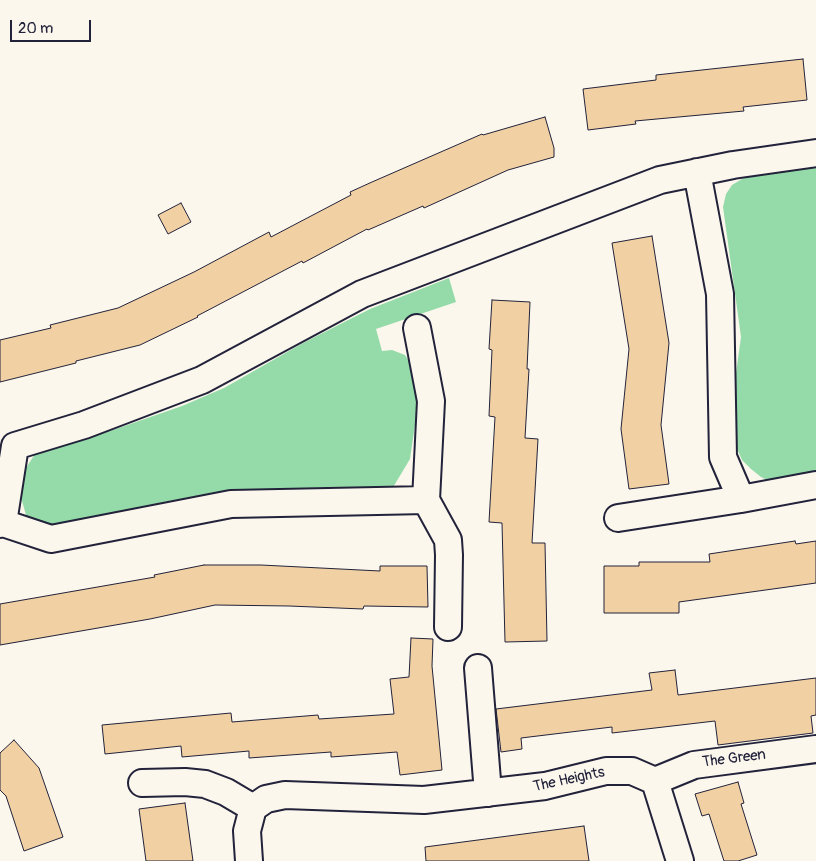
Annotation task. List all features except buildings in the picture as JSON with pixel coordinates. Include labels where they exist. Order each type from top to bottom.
[{"type":"street","points":[[426,500],[232,504],[52,539],[1,524],[16,446],[84,425],[202,380],[362,294],[660,180],[733,164],[816,153]]},
{"type":"street","points":[[697,172],[720,294],[723,458],[741,499]]},
{"type":"street","points":[[417,328],[431,401],[426,500],[448,540],[448,627]]},
{"type":"street","points":[[618,518],[816,485]]},
{"type":"street","points":[[478,668],[488,793]]},
{"type":"street","name":"The Green","points":[[655,782],[694,764],[816,749]]},
{"type":"street","name":"The Heights","points":[[253,808],[266,799],[285,794],[424,800],[545,786],[606,771],[632,770],[655,782]]},
{"type":"street","points":[[142,783],[185,782],[205,784],[226,792],[253,808],[247,832],[249,861]]},
{"type":"street","points":[[655,782],[680,861]]},
{"type":"green space","points":[[816,165],[816,476],[769,481],[761,477],[742,460],[738,451],[735,434],[736,373],[741,337],[723,207],[726,194],[732,185],[742,179],[753,175]]},
{"type":"green space","points":[[449,278],[456,302],[376,329],[382,351],[392,350],[405,355],[413,367],[418,405],[410,459],[389,494],[283,489],[213,493],[164,502],[63,530],[44,528],[26,515],[20,494],[22,474],[35,454],[182,406],[224,388],[303,343],[370,309]]}]
